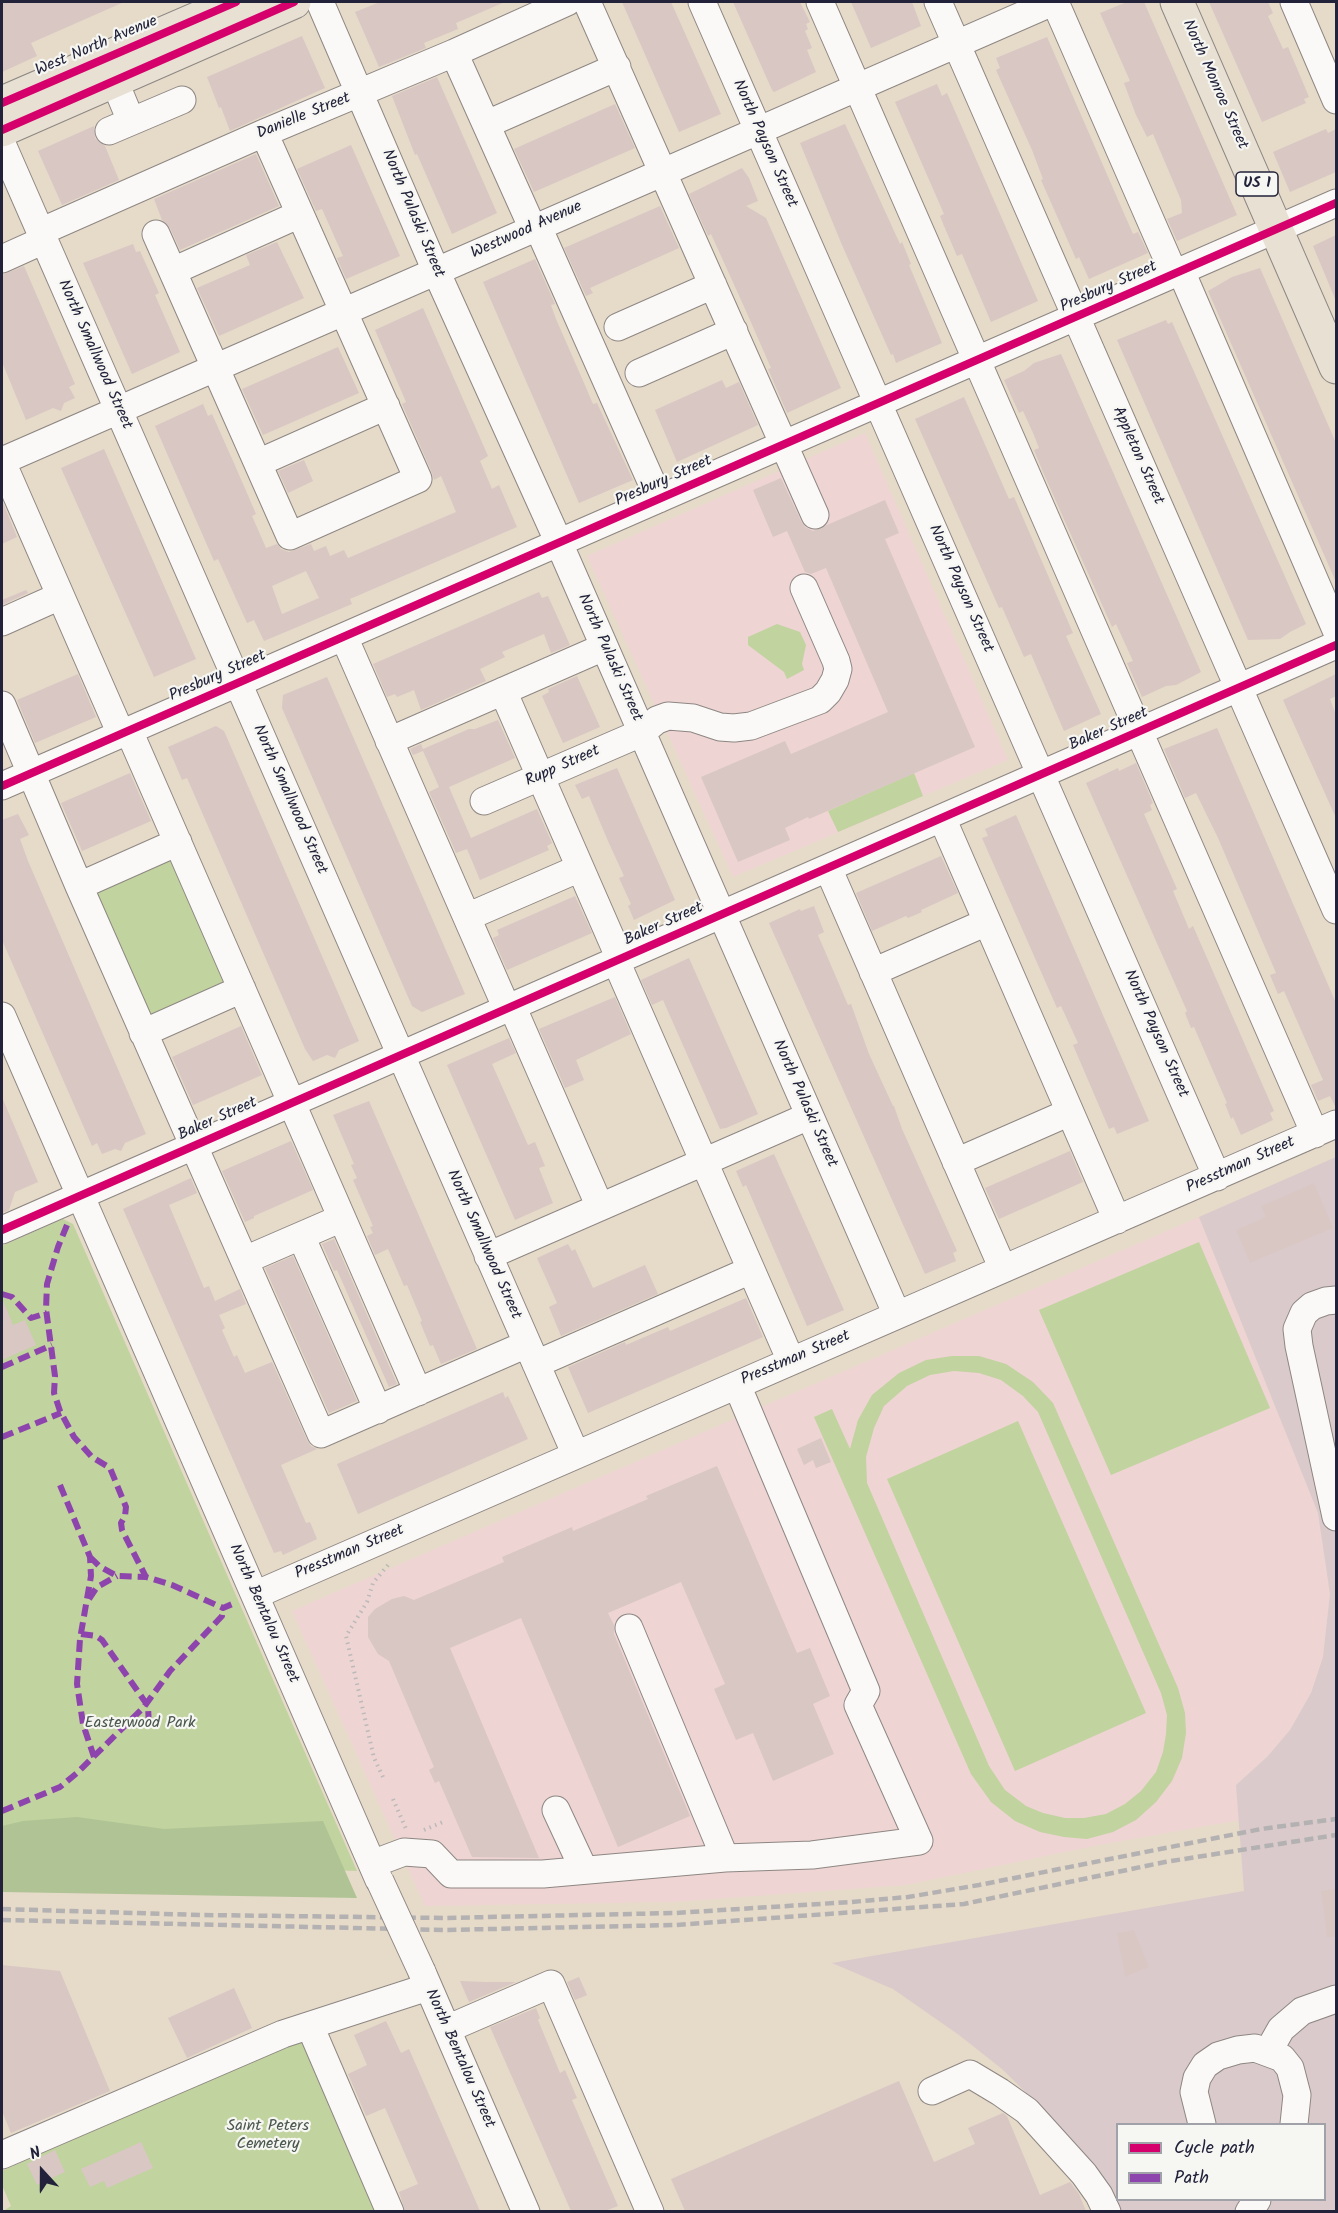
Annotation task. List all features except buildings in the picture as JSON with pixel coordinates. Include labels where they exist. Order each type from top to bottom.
[{"type":"main road","name":"West North Avenue","points":[[2,103],[236,2]]},
{"type":"main road","points":[[2,130],[294,2]]},
{"type":"main road","name":"North Monroe Street","points":[[1177,2],[1336,368]]},
{"type":"street","name":"North Pulaski Street","points":[[320,2],[436,271],[604,647],[897,1315]]},
{"type":"street","name":"Danielle Street","points":[[2,259],[42,236],[264,133],[360,94],[567,2]]},
{"type":"street","points":[[587,2],[815,515]]},
{"type":"street","name":"North Payson Street","points":[[702,2],[1217,1176]]},
{"type":"street","points":[[820,2],[1139,732],[1326,1129]]},
{"type":"street","name":"Appleton Street","points":[[938,2],[1336,910]]},
{"type":"street","points":[[1054,2],[1178,273],[1336,643]]},
{"type":"street","name":"Westwood Avenue","points":[[2,462],[1054,2]]},
{"type":"street","points":[[1294,2],[1336,100]]},
{"type":"street","points":[[454,53],[659,499]]},
{"type":"street","points":[[487,124],[617,67]]},
{"type":"street","points":[[114,80],[120,126],[183,100]]},
{"type":"street","points":[[156,234],[290,536],[418,479],[264,133]]},
{"type":"street","name":"North Smallwood Street","points":[[2,144],[576,1455]]},
{"type":"street","name":"Presbury Street","points":[[2,786],[1336,203]]},
{"type":"street","points":[[173,271],[300,214]]},
{"type":"street","points":[[618,327],[713,285]]},
{"type":"street","points":[[639,373],[734,331]]},
{"type":"street","points":[[258,463],[386,406]]},
{"type":"street","points":[[2,462],[60,596],[178,842],[418,1392]]},
{"type":"street","name":"Rupp Street","points":[[484,801],[641,733],[657,720],[668,716],[693,718],[727,728],[751,726],[819,700],[832,686],[838,669],[804,588]]},
{"type":"street","points":[[2,622],[60,596]]},
{"type":"street","points":[[344,637],[467,917],[600,1207]]},
{"type":"street","name":"Baker Street","points":[[2,1230],[1239,688],[1336,643]]},
{"type":"street","points":[[389,741],[604,647]]},
{"type":"street","points":[[503,691],[791,1361]]},
{"type":"street","points":[[2,705],[143,1033],[321,1434],[418,1392],[531,1354],[751,1270]]},
{"type":"street","points":[[942,818],[1117,1220]]},
{"type":"street","points":[[79,886],[178,842]]},
{"type":"street","points":[[467,917],[580,868]]},
{"type":"street","points":[[828,868],[1003,1269]]},
{"type":"street","points":[[873,972],[987,922]]},
{"type":"street","points":[[143,1033],[242,989]]},
{"type":"street","name":"North Bentalou Street","points":[[2,1016],[526,2211]]},
{"type":"street","points":[[956,1162],[1070,1112]]},
{"type":"street","points":[[488,1256],[809,1116]]},
{"type":"street","name":"Presstman Street","points":[[255,1595],[1326,1129]]},
{"type":"street","points":[[245,1260],[342,1218]]},
{"type":"street","points":[[301,1236],[378,1410]]},
{"type":"street","points":[[1336,1300],[1311,1306],[1304,1313],[1297,1329],[1336,1517]]},
{"type":"street","points":[[376,1872],[404,1852],[432,1854],[451,1874],[543,1874],[725,1858],[812,1855],[919,1841],[858,1705],[866,1691],[737,1385]]},
{"type":"street","points":[[629,1628],[725,1858]]},
{"type":"street","points":[[556,1810],[584,1870]]},
{"type":"street","points":[[2,2155],[283,2034],[310,2026],[425,1979]]},
{"type":"street","points":[[447,2029],[551,1984],[651,2211]]},
{"type":"street","points":[[1268,2052],[1281,2029],[1302,2011],[1336,1999]]},
{"type":"street","points":[[310,2026],[390,2211]]},
{"type":"street","points":[[1202,2123],[1194,2092],[1197,2078],[1205,2065],[1218,2056],[1255,2048],[1282,2058],[1290,2068],[1298,2095],[1294,2123]]},
{"type":"street","points":[[932,2091],[970,2074],[1000,2092],[1027,2111],[1084,2174],[1107,2211]]},
{"type":"path","points":[[383,1777],[374,1758],[346,1636],[367,1602],[374,1583],[388,1565]]},
{"type":"path","points":[[393,1799],[408,1832],[412,1835]]},
{"type":"path","points":[[422,1830],[443,1822]]},
{"type":"shaded area","points":[[865,433],[1008,760],[733,877],[587,556]]},
{"type":"shaded area","points":[[1336,1157],[1336,2211],[1122,2211],[1100,2177],[1055,2121],[1002,2069],[959,2035],[893,1989],[832,1963],[1244,1891],[1236,1785],[1267,1757],[1290,1730],[1311,1693],[1323,1657],[1330,1594],[1318,1513],[1199,1217]]},
{"type":"shaded area","points":[[1199,1217],[1318,1513],[1330,1594],[1323,1657],[1311,1693],[1290,1730],[1267,1757],[1237,1784],[1240,1820],[1094,1846],[906,1885],[674,1902],[425,1906],[292,1611]]},
{"type":"green space","points":[[777,624],[800,632],[806,645],[802,664],[804,670],[787,679],[784,672],[748,645],[748,637]]},
{"type":"green space","points":[[914,773],[923,796],[838,832],[828,811]]},
{"type":"green space","points":[[176,847],[237,985],[147,1025],[86,886]]},
{"type":"green space","name":"Easterwood Park","points":[[63,1219],[73,1224],[357,1871],[126,1863],[2,1869],[2,1246]]},
{"type":"green space","points":[[1199,1242],[1270,1408],[1111,1475],[1039,1310]]},
{"type":"green space","points":[[952,1356],[979,1356],[1006,1364],[1033,1382],[1053,1403],[1178,1688],[1185,1713],[1186,1733],[1182,1758],[1172,1781],[1156,1802],[1136,1820],[1113,1832],[1087,1839],[1040,1832],[1015,1821],[991,1802],[971,1774],[814,1417],[832,1409],[850,1449],[858,1420],[872,1395],[899,1373],[926,1360]],"holes":[[[954,1371],[979,1373],[1001,1380],[1023,1396],[1038,1412],[1161,1693],[1167,1715],[1166,1734],[1156,1772],[1141,1791],[1125,1804],[1106,1814],[1084,1818],[1065,1818],[1043,1813],[1026,1806],[1005,1790],[989,1766],[867,1483],[866,1457],[874,1428],[884,1406],[907,1386],[930,1375]]]},
{"type":"green space","points":[[1018,1421],[1146,1713],[1015,1771],[887,1479]]},
{"type":"green space","points":[[77,1817],[164,1829],[323,1821],[357,1898],[2,1892],[2,1826],[23,1821]]},
{"type":"green space","name":"Saint Peters Cemetery","points":[[293,2041],[305,2041],[388,2211],[2,2212],[11,2206],[2,2185],[2,2171]]},
{"type":"railway","points":[[2,1909],[201,1915],[445,1918],[675,1913],[851,1902],[908,1897],[979,1885],[1261,1829],[1336,1819]]},
{"type":"railway","points":[[2,1920],[445,1930],[676,1925],[964,1904],[1165,1862],[1336,1835]]},
{"type":"marked path","points":[[67,1225],[47,1284],[46,1309],[55,1376],[54,1393],[60,1411],[74,1437],[92,1457],[110,1468],[126,1507],[121,1523],[122,1530],[146,1577],[172,1585],[223,1608],[237,1602]]},
{"type":"marked path","points":[[2,1294],[12,1297],[31,1318],[47,1313]]},
{"type":"marked path","points":[[2,1367],[52,1345]]},
{"type":"marked path","points":[[2,1437],[61,1413]]},
{"type":"marked path","points":[[60,1485],[90,1557],[91,1576],[80,1639],[77,1684],[83,1724],[94,1757]]},
{"type":"marked path","points":[[90,1557],[99,1566],[117,1576],[146,1577]]},
{"type":"marked path","points":[[89,1599],[97,1587],[117,1576]]},
{"type":"marked path","points":[[2,1811],[60,1787],[77,1773],[144,1707],[170,1671],[222,1616],[223,1608]]},
{"type":"marked path","points":[[81,1634],[96,1636],[102,1640],[148,1706],[149,1727]]},
{"type":"cycle path","points":[[2,103],[236,2]]},
{"type":"cycle path","points":[[2,130],[294,2]]},
{"type":"cycle path","points":[[2,786],[1336,203]]},
{"type":"cycle path","points":[[2,1230],[1336,645]]}]
